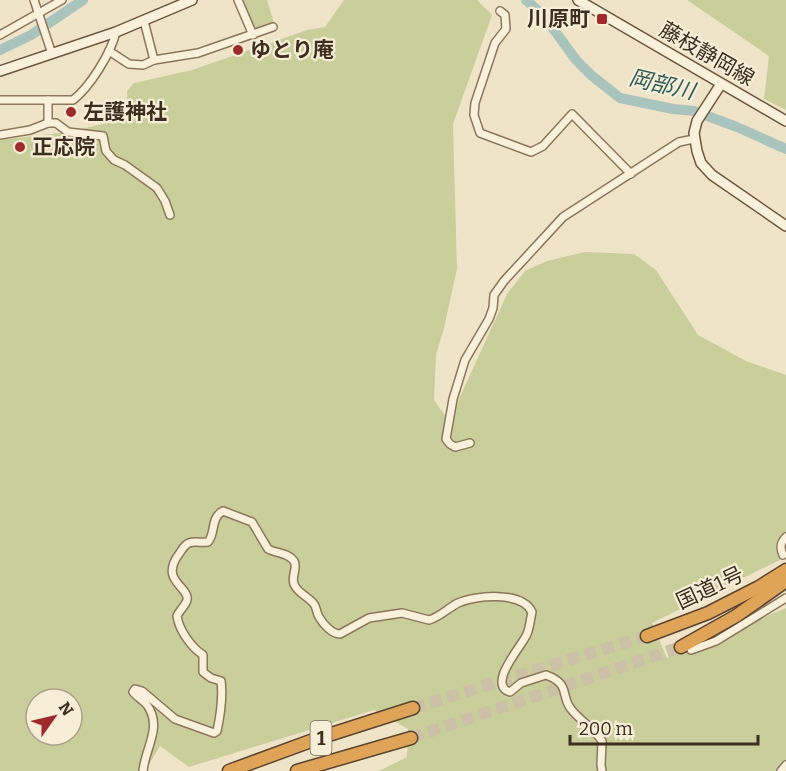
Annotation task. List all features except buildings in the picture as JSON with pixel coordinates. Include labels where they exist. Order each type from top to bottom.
[{"type":"highway","name":"国道1号","points":[[647,636],[708,613],[759,587],[786,570]]},
{"type":"highway","name":"国道1号","points":[[686,649],[786,581]]},
{"type":"highway","name":"1","points":[[229,771],[413,708]]},
{"type":"highway","name":"1","points":[[297,771],[411,738]]},
{"type":"main road","points":[[0,70],[117,32],[192,0]]},
{"type":"main road","name":"藤枝静岡線","points":[[578,0],[786,122]]},
{"type":"main road","points":[[721,84],[697,121],[694,139],[701,164],[712,175],[786,226]]},
{"type":"street","points":[[34,0],[52,54]]},
{"type":"street","points":[[0,35],[62,0]]},
{"type":"street","points":[[238,0],[253,34]]},
{"type":"street","points":[[500,11],[505,15],[506,29],[495,43],[475,103],[474,115],[480,134],[531,152],[543,146],[572,114],[631,174]]},
{"type":"street","points":[[144,21],[154,60]]},
{"type":"street","points":[[109,51],[134,66],[143,66],[154,60],[198,53],[273,27]]},
{"type":"street","points":[[0,107],[0,100],[68,100],[81,94],[109,51],[117,32]]},
{"type":"street","points":[[48,100],[48,123]]},
{"type":"street","points":[[0,135],[56,123],[68,132],[103,136],[106,151],[114,160],[125,165],[157,188],[170,215]]},
{"type":"street","points":[[470,443],[455,447],[446,439],[453,399],[465,360],[489,319],[494,295],[504,281],[563,217],[680,142],[694,139]]},
{"type":"street","points":[[143,771],[154,728],[150,710],[133,692],[135,689],[142,691],[175,719],[214,733],[217,731],[222,700],[220,681],[203,672],[203,655],[195,650],[178,623],[177,616],[187,601],[187,597],[176,582],[172,569],[174,561],[186,545],[208,542],[215,518],[223,511],[256,524],[268,549],[283,553],[293,560],[296,565],[293,579],[296,589],[312,601],[319,618],[335,634],[340,634],[369,618],[402,613],[429,620],[465,601],[503,596],[526,603],[532,612],[526,636],[502,677],[502,688],[510,692],[521,683],[546,675],[561,683],[571,709],[603,741],[602,771]]},
{"type":"street","points":[[783,555],[780,549],[786,537]]},
{"type":"street","points":[[686,649],[716,641],[786,598]]},
{"type":"street","points":[[781,771],[786,765]]},
{"type":"green space","points":[[242,0],[267,0],[274,23],[255,32]]},
{"type":"green space","points":[[344,0],[477,0],[492,15],[453,124],[457,269],[436,355],[434,400],[449,421],[507,294],[525,271],[547,261],[585,252],[634,254],[656,270],[698,335],[746,361],[786,375],[786,557],[652,623],[667,658],[786,608],[786,771],[379,771],[407,757],[408,729],[374,710],[189,767],[160,746],[145,771],[0,771],[0,140],[68,132],[124,119],[127,108],[127,91],[134,83],[192,70],[307,30],[325,27]]},
{"type":"green space","points":[[687,0],[786,0],[786,110],[764,99],[769,56]]},
{"type":"waterway","name":"岡部川","points":[[0,50],[31,35],[83,0]]},
{"type":"waterway","name":"岡部川","points":[[526,0],[544,16],[576,60],[620,98],[694,111],[786,149]]},
{"type":"tunnel","points":[[413,708],[647,636]]},
{"type":"tunnel","points":[[411,738],[681,647]]},
{"type":"place","name":"川原町","points":[[602,19]]},
{"type":"place","name":"ゆとり庵","points":[[238,50]]},
{"type":"place","name":"左護神社","points":[[71,112]]},
{"type":"place","name":"正応院","points":[[20,147]]}]
